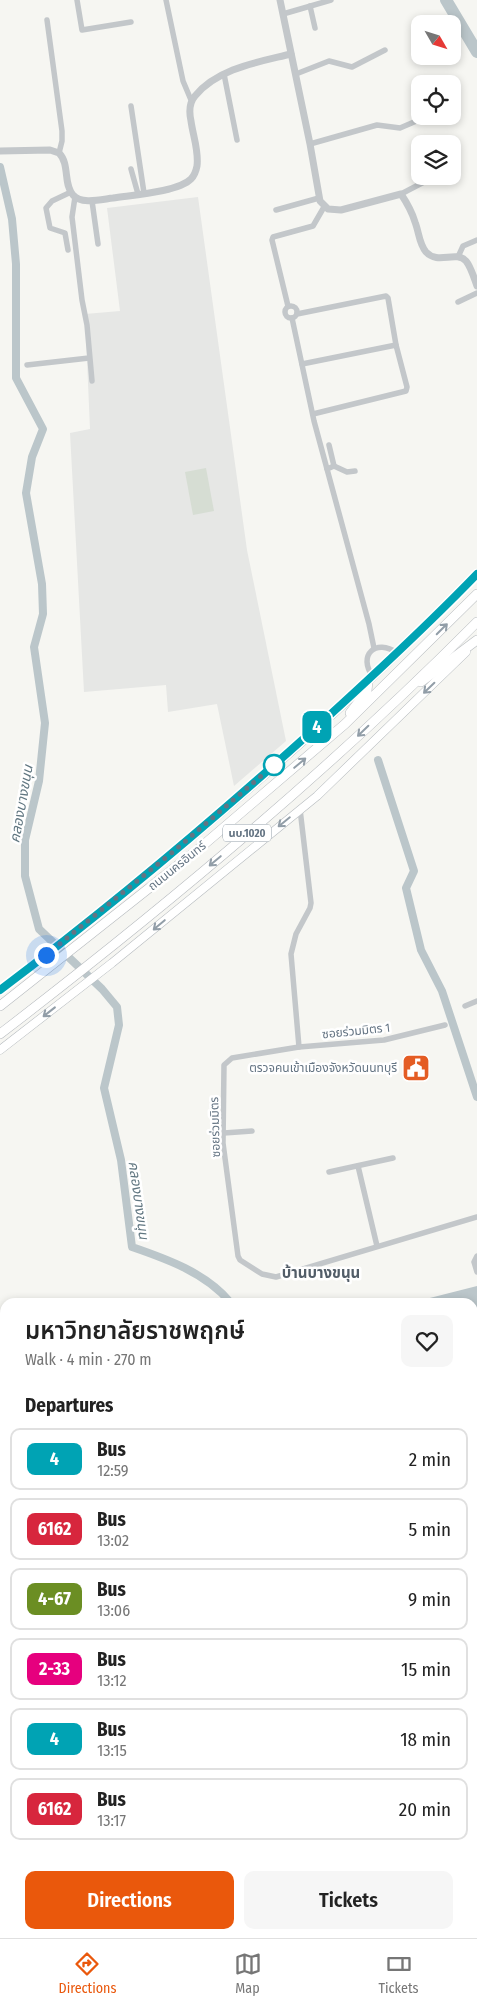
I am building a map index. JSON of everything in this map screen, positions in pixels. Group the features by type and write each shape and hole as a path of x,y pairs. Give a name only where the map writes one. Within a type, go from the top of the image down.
{"main road":[{"name":"ถนนนครอินทร์","path":"0,990 52,950 253,784 370,679 477,574"},
{"name":"ถนนนครอินทร์","path":"0,1006 201,847 345,724 477,594"},
{"name":"ถนนนครอินทร์","path":"0,1034 92,964 281,804 477,622"},
{"path":"398,697 477,641"},
{"name":"นบ.1020","path":"0,1050 100,973 317,796 477,641"},
{"path":"345,724 347,717 367,691 370,679"}],"street":[{"path":"77,0 82,30 131,22"},
{"path":"68,250 65,233 53,230 49,225 46,208 52,201 73,195 92,201 180,186 191,179 195,173 198,160 190,115 192,100 183,81 166,0"},
{"path":"280,0 310,144 319,198 324,207 341,210 401,194 418,185"},
{"path":"283,14 331,0"},
{"path":"310,6 315,28"},
{"path":"48,20 62,131 59,153"},
{"path":"296,74 329,61 352,67 385,50"},
{"path":"192,100 204,87 224,74 252,64 291,54"},
{"path":"224,74 237,140"},
{"path":"131,106 141,193"},
{"path":"310,144 377,125 400,128 411,123"},
{"path":"2,151 50,150 59,153 64,160 73,195 72,217 87,325 92,382"},
{"path":"131,169 141,193"},
{"path":"401,194 415,222 422,247 428,254 440,258 458,257 467,262 477,286"},
{"path":"276,210 319,198"},
{"path":"92,201 98,244"},
{"path":"313,414 406,391 408,387 396,345 388,298 386,296 288,318 285,313 288,306 272,240 273,237 313,226 324,207"},
{"path":"458,257 463,246 477,240"},
{"path":"458,302 477,293"},
{"path":"288,306 296,308 294,316 313,414 370,624 374,648 367,657 370,679"},
{"path":"302,364 396,345"},
{"path":"27,365 89,358"},
{"path":"330,445 334,466"},
{"path":"327,469 334,466 348,472 356,471"},
{"path":"374,648 386,647 397,653"},
{"path":"299,1047 291,954 296,934 311,903 300,809"},
{"path":"465,1006 477,1001"},
{"name":"ซอยร่วมมิตร 1","path":"299,1047 384,1040 445,1026"},
{"name":"ซอยร่วมมิตร","path":"299,1047 232,1058 226,1062 223,1068 224,1143 240,1260 262,1274 276,1277 477,1217"},
{"path":"224,1133 252,1131"},
{"path":"329,1172 393,1158"},
{"path":"358,1166 377,1246"},
{"path":"477,1256 474,1262 477,1272"}],"shaded area":[{"path":"198,197 247,550 286,741 234,786 217,704 168,712 166,685 84,692 70,433 90,429 85,314 120,311 107,208"},
{"path":"206,468 214,511 193,515 185,472"},
{"path":"477,1286 477,1298 430,1298"}],"waterway":[{"path":"446,0 477,52"},
{"name":"คลองบางขนุน","path":"0,167 12,219 16,264 16,378 43,429 32,457 26,493 42,584 43,614 34,647 45,723 39,781 25,840 25,876 39,929 102,989 117,1007 119,1025 104,1088 121,1160 132,1247 172,1262 198,1275 226,1298"},
{"path":"378,760 414,871 406,888 421,950 442,991 477,1097"}],"bus line":[{"name":"4","path":"0,990 136,882 253,784 368,681 477,574"}],"place":[{"name":"ตรวจคนเข้าเมืองจังหวัดนนทบุรี","path":"416,1068"}],"district":[{"name":"บ้านบางขนุน","path":"321,1273"}],"route":[{"path":"46,955 174,851 274,765"}]}
